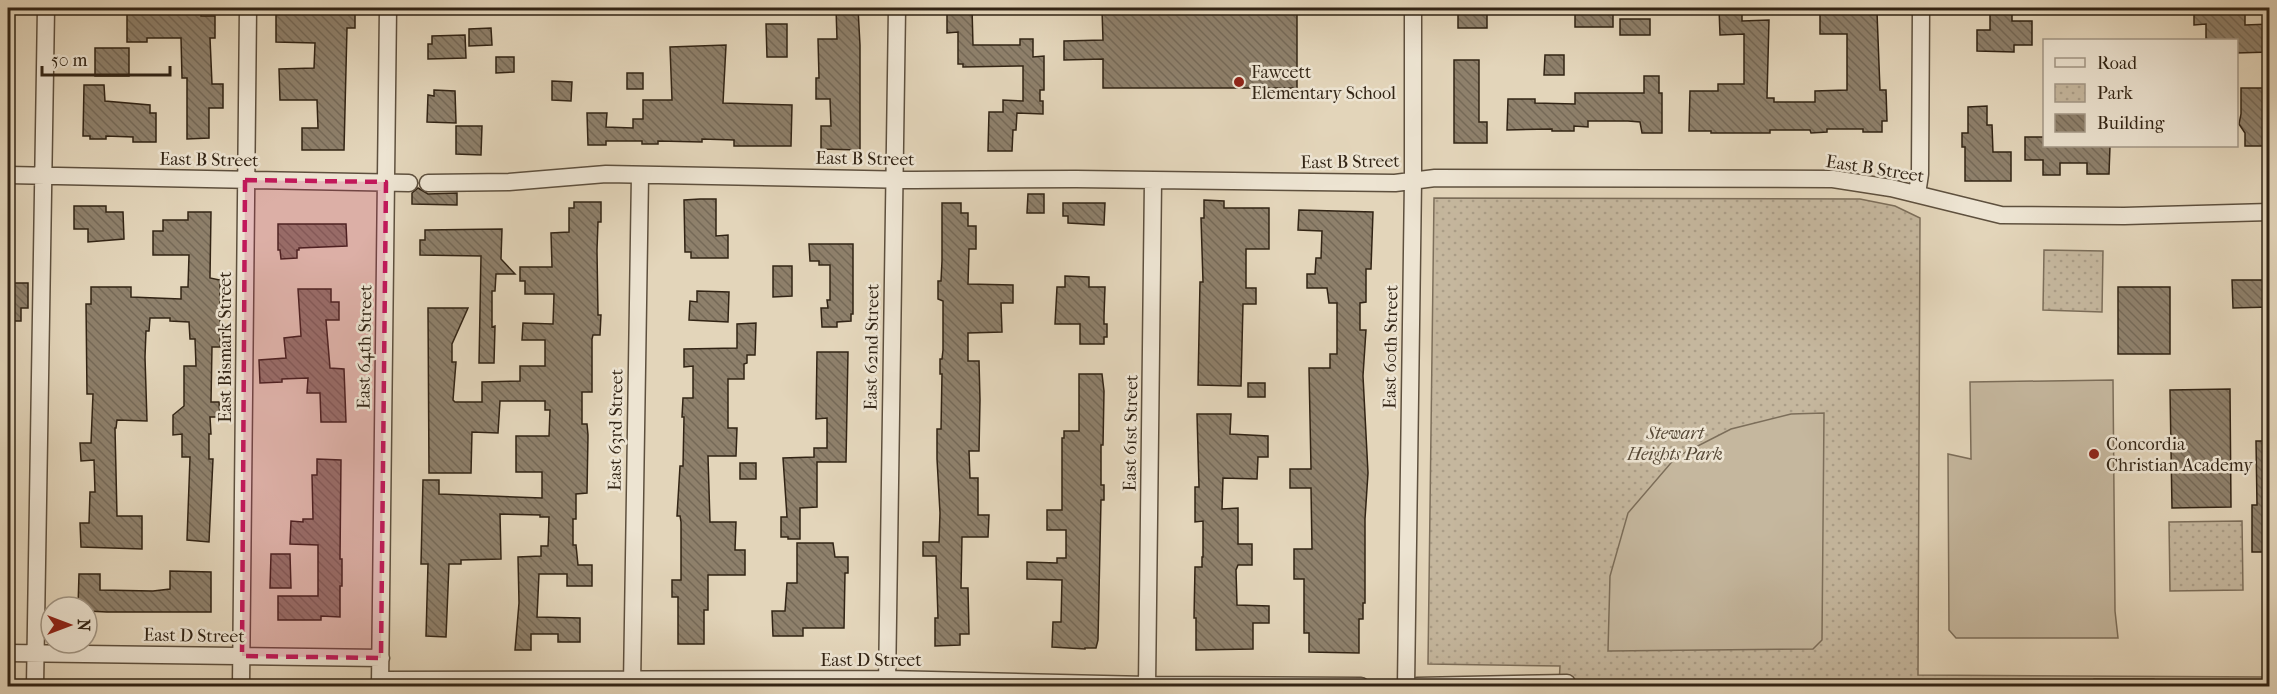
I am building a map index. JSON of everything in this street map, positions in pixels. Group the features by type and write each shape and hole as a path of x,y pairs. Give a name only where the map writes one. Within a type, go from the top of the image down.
{"street":[{"path":"36,687 46,8"},
{"name":"East Bismark Street","path":"241,687 248,8"},
{"name":"East 64th Street","path":"380,683 388,8"},
{"name":"East 62nd Street","path":"887,683 897,8"},
{"name":"East 60th Street","path":"1406,687 1413,8"},
{"path":"1917,194 1920,174 1921,8"},
{"name":"East B Street","path":"428,183 509,182 606,174 1395,183 1413,180 1651,177 1833,179 1891,188 2001,215 2124,216 2270,212"},
{"name":"East B Street","path":"8,175 409,183"},
{"name":"East 63rd Street","path":"632,683 640,175"},
{"name":"East 61st Street","path":"1147,686 1153,180"},
{"name":"East D Street","path":"8,653 381,658"},
{"name":"East D Street","path":"380,683 887,683 1361,687"},
{"path":"1417,687 1567,683"}],"highlighted area":[{"path":"245,180 386,182 381,658 242,656"}],"green space":[{"name":"Stewart Heights Park","path":"1434,198 1860,199 1895,206 1920,218 1918,675 2269,677 2270,686 1559,686 1560,666 1428,664"},
{"path":"2044,250 2103,251 2102,312 2043,310"},
{"path":"2113,380 2115,611 2118,638 1956,638 1949,630 1948,454 1971,459 1970,382"},
{"path":"1824,413 1822,640 1813,649 1608,651 1610,576 1628,513 1676,457 1731,429 1791,414"},
{"path":"2242,521 2243,590 2170,591 2169,522"},
{"path":"2094,679 2154,679 2154,686 2094,686"}],"building":[{"path":"127,8 201,8 201,16 215,16 215,38 210,38 212,84 223,84 223,108 209,108 209,138 187,139 187,78 182,78 181,38 147,38 147,42 127,42"},
{"path":"278,8 355,8 355,28 347,28 344,150 302,150 302,128 318,128 317,100 280,100 279,69 314,68 315,43 276,42 276,11"},
{"path":"836,8 858,8 860,150 821,149 821,126 831,126 830,99 816,99 816,78 819,78 818,39 837,39"},
{"path":"947,8 972,8 973,45 1020,45 1020,39 1033,39 1033,57 1044,56 1044,90 1040,90 1043,114 1017,113 1012,151 988,151 989,112 1003,112 1003,100 1023,101 1023,66 963,67 963,64 958,64 958,32 947,33"},
{"path":"1118,8 1234,10 1234,8 1297,8 1297,88 1103,88 1103,59 1064,60 1064,41 1103,40 1102,10 1118,10"},
{"path":"1458,8 1487,8 1487,28 1458,28"},
{"path":"1575,8 1613,8 1613,27 1575,27"},
{"path":"1719,8 1742,8 1742,21 1769,20 1767,98 1774,98 1774,102 1815,102 1815,91 1847,90 1847,34 1820,34 1820,8 1837,8 1837,12 1877,12 1880,90 1886,90 1887,121 1882,121 1882,132 1863,132 1863,129 1827,129 1827,132 1811,133 1810,130 1770,130 1770,133 1689,131 1690,91 1718,91 1718,84 1744,84 1744,34 1720,35"},
{"path":"1990,8 2012,8 2012,21 2032,21 2032,45 2014,45 2014,52 1977,51 1977,30 1990,30"},
{"path":"2194,8 2245,8 2245,25 2270,24 2270,52 2238,53 2238,39 2206,39 2206,24 2194,25"},
{"path":"1620,19 1650,19 1650,35 1620,35"},
{"path":"766,24 787,24 787,57 767,57"},
{"path":"491,28 492,45 469,46 469,29"},
{"path":"465,35 466,58 428,59 428,44 432,44 432,36"},
{"path":"726,45 723,103 792,105 791,146 734,146 734,140 702,139 702,142 658,141 658,144 642,144 642,141 606,141 606,145 588,145 587,113 607,113 606,127 633,128 633,119 643,119 643,100 672,100 670,47"},
{"path":"95,48 129,48 129,76 95,76"},
{"path":"1545,55 1564,55 1564,75 1544,75"},
{"path":"496,57 514,57 514,72 496,73"},
{"path":"1454,60 1479,60 1479,122 1487,122 1487,143 1454,143"},
{"path":"627,73 643,73 643,89 627,89"},
{"path":"1644,76 1659,76 1659,93 1662,93 1662,133 1642,133 1640,122 1628,121 1588,121 1588,127 1574,126 1574,131 1507,130 1508,99 1535,99 1535,103 1575,104 1575,93 1644,93"},
{"path":"552,81 572,82 571,101 552,100"},
{"path":"84,85 104,85 105,101 150,105 150,113 156,113 156,142 133,142 133,137 106,136 106,139 90,139 90,136 83,136"},
{"path":"2241,88 2270,88 2270,140 2266,140 2266,146 2245,146 2245,133 2239,124"},
{"path":"434,90 455,91 456,123 427,122 428,95 434,96"},
{"path":"1987,106 1987,125 1992,125 1993,152 2011,152 2011,181 1965,181 1965,147 1962,147 1962,133 1968,133 1968,107"},
{"path":"456,126 482,126 481,155 456,154"},
{"path":"2025,137 2043,137 2043,147 2110,147 2109,174 2087,174 2087,163 2060,163 2060,175 2043,175 2043,160 2025,160"},
{"path":"418,188 428,194 457,193 457,205 412,204 412,193"},
{"path":"1028,194 1044,194 1044,213 1027,213"},
{"path":"716,199 716,236 728,235 728,258 691,258 691,252 685,252 684,200"},
{"path":"1204,200 1224,201 1224,208 1269,208 1269,249 1246,249 1246,288 1256,288 1256,304 1243,304 1241,386 1198,385 1200,282 1203,282 1201,218 1204,218"},
{"path":"574,202 601,202 597,250 600,335 593,335 592,339 592,392 582,392 582,424 587,424 588,435 587,493 576,494 576,519 573,519 573,545 576,545 578,565 592,565 592,586 567,586 567,574 539,574 537,617 580,618 580,642 558,642 558,634 531,634 531,650 515,650 519,603 518,557 541,556 541,546 548,546 549,517 540,517 540,515 500,514 501,559 461,560 461,564 449,564 446,637 426,636 428,564 421,564 423,480 439,480 439,494 542,498 542,472 516,472 516,436 549,436 550,410 545,410 545,401 500,401 498,433 472,432 471,473 429,473 428,308 468,308 452,344 452,362 456,362 453,400 455,402 482,402 482,382 520,381 520,366 545,366 545,340 522,340 523,323 553,324 554,294 525,294 525,281 520,281 520,267 552,267 551,233 569,232 569,208 574,208"},
{"path":"942,203 961,203 961,213 968,213 968,226 976,226 976,249 969,249 968,284 1013,285 1013,303 1001,303 1002,332 968,333 968,361 979,361 980,400 979,451 969,451 970,478 978,478 978,515 989,515 988,537 962,537 961,588 968,588 969,634 960,634 960,645 935,646 935,618 938,618 936,556 923,556 923,542 939,542 937,429 941,429 940,359 942,359 943,350 943,301 938,299 938,281 941,281"},
{"path":"1063,203 1105,203 1104,225 1068,223 1068,216 1063,216"},
{"path":"74,206 106,206 106,212 123,212 124,239 88,242 88,229 74,229"},
{"path":"1299,210 1373,212 1371,269 1366,269 1366,302 1360,303 1360,330 1366,330 1363,376 1368,473 1365,519 1365,603 1363,603 1363,619 1359,619 1359,653 1309,652 1309,633 1304,633 1304,579 1294,579 1294,549 1312,549 1311,488 1290,488 1290,469 1311,469 1309,368 1330,368 1330,354 1337,354 1337,303 1329,303 1327,288 1307,288 1307,274 1315,274 1316,258 1321,258 1322,231 1298,230"},
{"path":"188,212 211,212 210,278 220,280 220,347 212,347 211,402 219,402 220,417 210,417 209,459 213,459 209,542 187,540 190,457 182,457 182,434 173,435 173,415 184,406 184,366 196,366 195,339 190,339 189,322 170,321 170,318 150,318 149,331 146,331 145,357 147,421 117,420 115,428 117,516 142,516 142,549 81,547 80,523 89,523 90,492 95,492 94,460 81,461 80,443 91,443 93,394 87,394 86,304 91,304 91,287 131,287 131,297 181,299 181,287 188,287 189,255 153,255 153,231 163,231 163,220 188,220"},
{"path":"278,224 346,224 347,246 299,248 297,258 281,259 280,250 278,250"},
{"path":"502,229 501,259 515,274 496,274 495,291 492,291 492,327 495,326 494,363 479,363 481,256 420,255 420,240 425,240 425,230"},
{"path":"809,244 853,244 853,314 851,314 851,321 837,322 837,327 822,327 821,308 828,308 827,300 830,300 830,265 819,265 819,261 810,261"},
{"path":"773,266 792,266 792,296 773,297"},
{"path":"1065,276 1089,277 1089,287 1105,287 1104,324 1107,324 1107,337 1104,337 1104,344 1080,344 1080,324 1055,324 1057,287 1065,287"},
{"path":"2232,280 2270,280 2270,307 2233,308"},
{"path":"8,283 28,283 28,308 21,308 21,321 8,321"},
{"path":"2118,287 2170,287 2170,354 2118,354"},
{"path":"298,289 331,289 331,302 339,302 339,320 326,320 330,368 344,369 346,422 321,422 320,393 307,393 308,378 260,383 259,360 286,358 284,338 301,336"},
{"path":"697,291 729,292 728,322 689,320 690,301 697,302"},
{"path":"756,323 755,355 747,355 747,363 744,364 744,379 728,379 728,428 737,428 736,456 708,456 710,522 736,522 735,550 745,550 745,575 708,575 708,610 704,610 704,644 678,644 678,597 672,597 672,580 681,580 681,522 680,516 677,516 680,466 683,466 683,398 693,398 693,366 684,367 684,349 737,348 737,324"},
{"path":"817,352 848,352 846,462 817,462 817,507 800,508 800,539 788,539 788,537 781,537 781,517 787,517 783,458 814,457 814,448 827,448 827,418 816,419"},
{"path":"1079,374 1102,374 1104,391 1101,485 1104,485 1104,500 1101,500 1098,640 1096,648 1085,649 1052,647 1053,622 1061,622 1062,580 1027,579 1027,562 1057,563 1057,558 1066,558 1066,530 1047,530 1047,510 1062,510 1062,438 1064,438 1064,431 1079,431"},
{"path":"1248,383 1265,383 1265,397 1248,397"},
{"path":"2230,389 2231,507 2172,508 2170,390"},
{"path":"1197,414 1231,414 1230,434 1268,436 1268,457 1258,457 1257,479 1223,478 1222,509 1238,508 1238,544 1252,544 1252,565 1238,565 1236,570 1237,605 1269,606 1269,623 1253,623 1253,649 1196,650 1195,567 1202,567 1203,557 1203,521 1195,522 1195,487 1199,487"},
{"path":"2256,441 2270,441 2270,552 2252,552 2252,505 2257,505"},
{"path":"317,459 341,460 342,586 340,586 340,617 321,616 321,620 278,620 278,596 318,596 318,545 290,544 291,521 303,522 303,519 313,519 312,475 317,475"},
{"path":"740,463 756,463 756,479 740,479"},
{"path":"797,543 833,543 835,557 848,557 848,573 845,573 844,628 803,628 803,636 773,636 772,611 785,611 787,583 797,583"},
{"path":"271,554 290,554 291,588 270,588"},
{"path":"170,571 211,572 211,612 99,612 99,595 78,595 79,574 100,574 100,590 170,589"}],"place":[{"name":"Fawcett Elementary School","path":"1239,82"},
{"name":"Concordia Christian Academy","path":"2094,454"}]}
